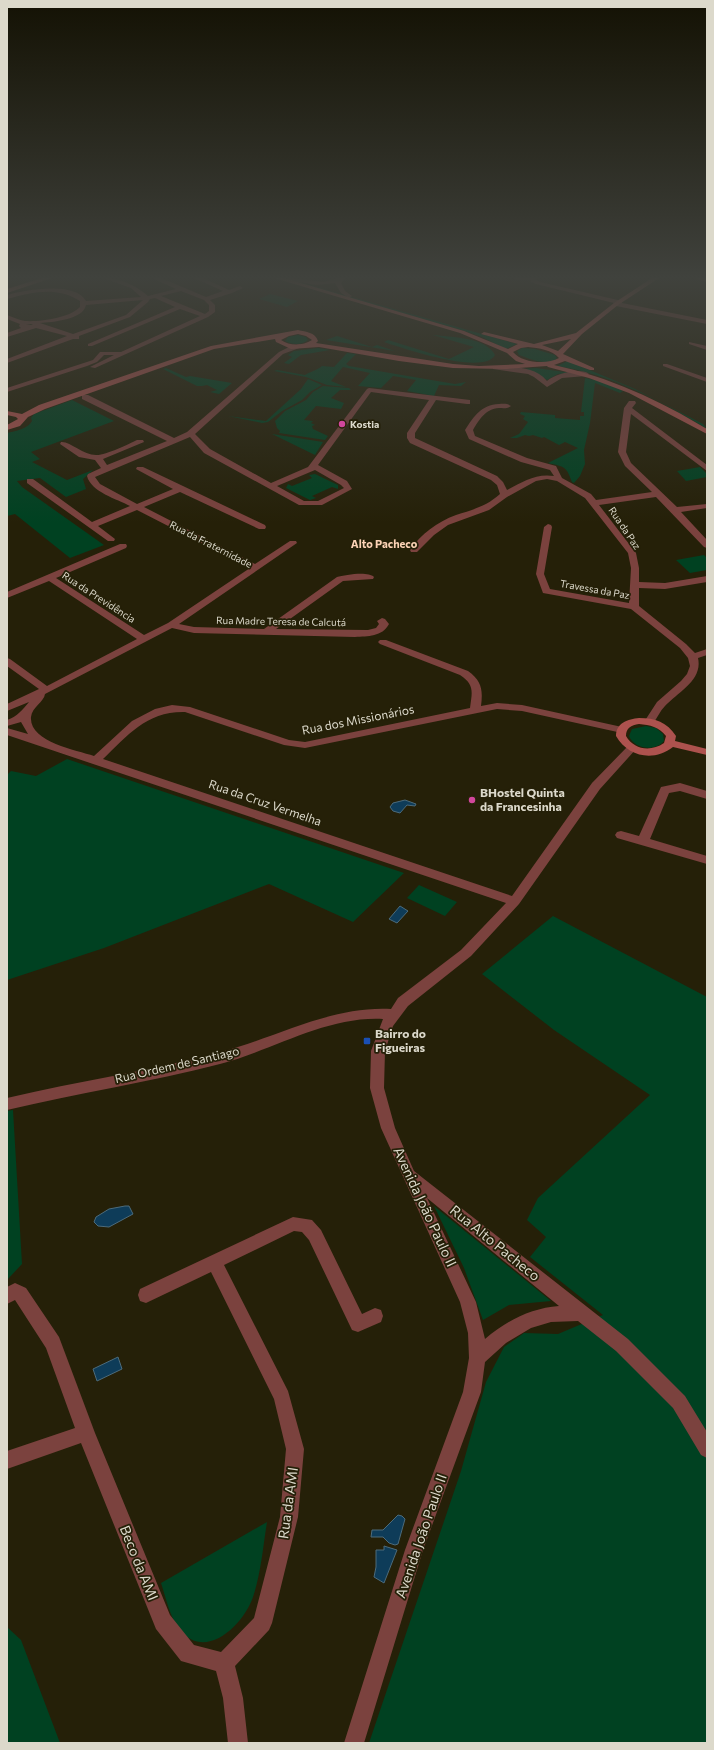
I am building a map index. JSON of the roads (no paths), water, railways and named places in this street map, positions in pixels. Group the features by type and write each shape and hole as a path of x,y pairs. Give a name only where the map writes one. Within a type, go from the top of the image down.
{"street":[{"path":"7,390 85,366 96,360"},
{"path":"93,368 111,360"},
{"path":"8,413 27,411 42,407 175,360"},
{"name":"Rua da Fraternidade","path":"46,690 171,625 256,568 137,507 94,483 91,476 190,434 274,360"},
{"path":"411,360 464,368 498,362 542,365 560,362 563,360"},
{"path":"435,360 481,365 498,362 501,360"},
{"path":"523,360 586,374 614,383 664,407 707,432"},
{"path":"572,360 657,397 707,424"},
{"path":"498,362 536,375 546,385 558,377 586,374"},
{"path":"665,365 707,380"},
{"path":"270,486 314,466 369,390 467,402"},
{"path":"85,397 174,441"},
{"path":"434,398 411,433 412,441 494,478 501,483 504,495"},
{"name":"Rua da Paz","path":"507,406 490,407 480,413 469,430 472,437 524,460 552,468 556,471 559,480 581,491 595,503 632,553 635,568 634,607"},
{"path":"707,468 630,406 622,452 628,464 675,510 707,545"},
{"path":"7,428 18,424 25,415 42,407"},
{"path":"8,413 18,415 22,418 21,420"},
{"path":"190,434 196,438 207,451 296,501 311,504 318,503 348,489 348,486 344,482 314,466"},
{"path":"64,444 82,455 98,458 140,442"},
{"path":"98,458 106,469"},
{"path":"140,469 262,528"},
{"path":"494,478 512,480 540,477 559,480"},
{"path":"414,550 424,537 435,528 450,520 486,508 504,495 540,477"},
{"path":"30,481 111,539"},
{"path":"92,525 180,489"},
{"path":"595,503 658,494"},
{"path":"675,510 707,506"},
{"name":"Travessa da Paz","path":"548,527 540,574 546,591 634,607"},
{"path":"256,568 293,544"},
{"name":"Rua da Previdência","path":"49,578 123,546"},
{"path":"267,631 340,580 348,577 370,578"},
{"path":"7,595 49,578"},
{"name":"Rua da Previdência","path":"49,578 143,639"},
{"path":"635,585 665,586 707,578"},
{"path":"634,607 683,646 693,657 695,666 692,674 661,704 649,722"},
{"name":"Rua Madre Teresa de Calcutá","path":"171,625 194,630 371,633 383,628 384,624 382,621"},
{"path":"383,642 471,677 475,680 477,687 475,710"},
{"path":"693,657 707,652"},
{"path":"7,660 46,690"},
{"path":"9,708 46,690"},
{"path":"40,741 29,731 25,723 31,704 46,690"},
{"name":"Rua dos Missionários","path":"96,760 136,722 155,712 177,707 288,743 305,745 497,706 522,708 622,730"},
{"path":"7,723 27,713"},
{"path":"639,721 649,722 659,725 667,730 671,736 670,743 662,750 653,752 642,751 632,748 622,740 622,730 630,723 639,721"},
{"name":"Rua da Cruz Vermelha","path":"7,730 514,901"},
{"path":"670,743 707,752"},
{"name":"Avenida João Paulo II","path":"354,1743 414,1550 462,1424 472,1392 477,1358 476,1333 468,1302 388,1128 377,1088 378,1051 387,1024 393,1014 409,996 466,953 514,901 596,786 632,748"},
{"path":"643,841 665,790 680,787 707,795"},
{"path":"621,835 707,860"},
{"name":"Rua Ordem de Santiago","path":"7,1104 46,1094 222,1057 318,1025 344,1018 378,1013 393,1014"},
{"name":"Rua Alto Pacheco","path":"408,1174 622,1345 679,1402 707,1449"},
{"path":"146,1294 293,1224 306,1225 315,1235 358,1324 375,1316"},
{"name":"Rua da AMI","path":"214,1262 282,1397 295,1450 289,1517 262,1623 224,1663"},
{"name":"Beco da AMI","path":"7,1296 15,1291 20,1294 53,1343 86,1433 163,1622 188,1654 224,1663"},
{"path":"477,1358 494,1341 519,1325 547,1315 581,1313"},
{"path":"7,1460 86,1433"},
{"path":"224,1663 233,1698 238,1743"}],"water":[{"path":"405,800 416,804 415,806 407,805 400,813 393,811 390,807 393,803"},
{"path":"400,906 408,911 397,923 389,919"},
{"path":"129,1206 133,1214 109,1227 98,1226 94,1222 96,1217 109,1209"},
{"path":"118,1357 122,1369 97,1381 93,1369"},
{"path":"398,1515 405,1519 398,1544 395,1545 389,1543 383,1537 371,1537 372,1530 383,1530"},
{"path":"384,1546 397,1550 384,1583 374,1577 376,1567 376,1550 384,1550"}],"place":[{"name":"Kostia","path":"342,424"},
{"name":"BHostel Quinta da Francesinha","path":"472,800"},
{"name":"Bairro do Figueiras","path":"367,1041"}],"district":[{"name":"Alto Pacheco","path":"384,544"}]}
